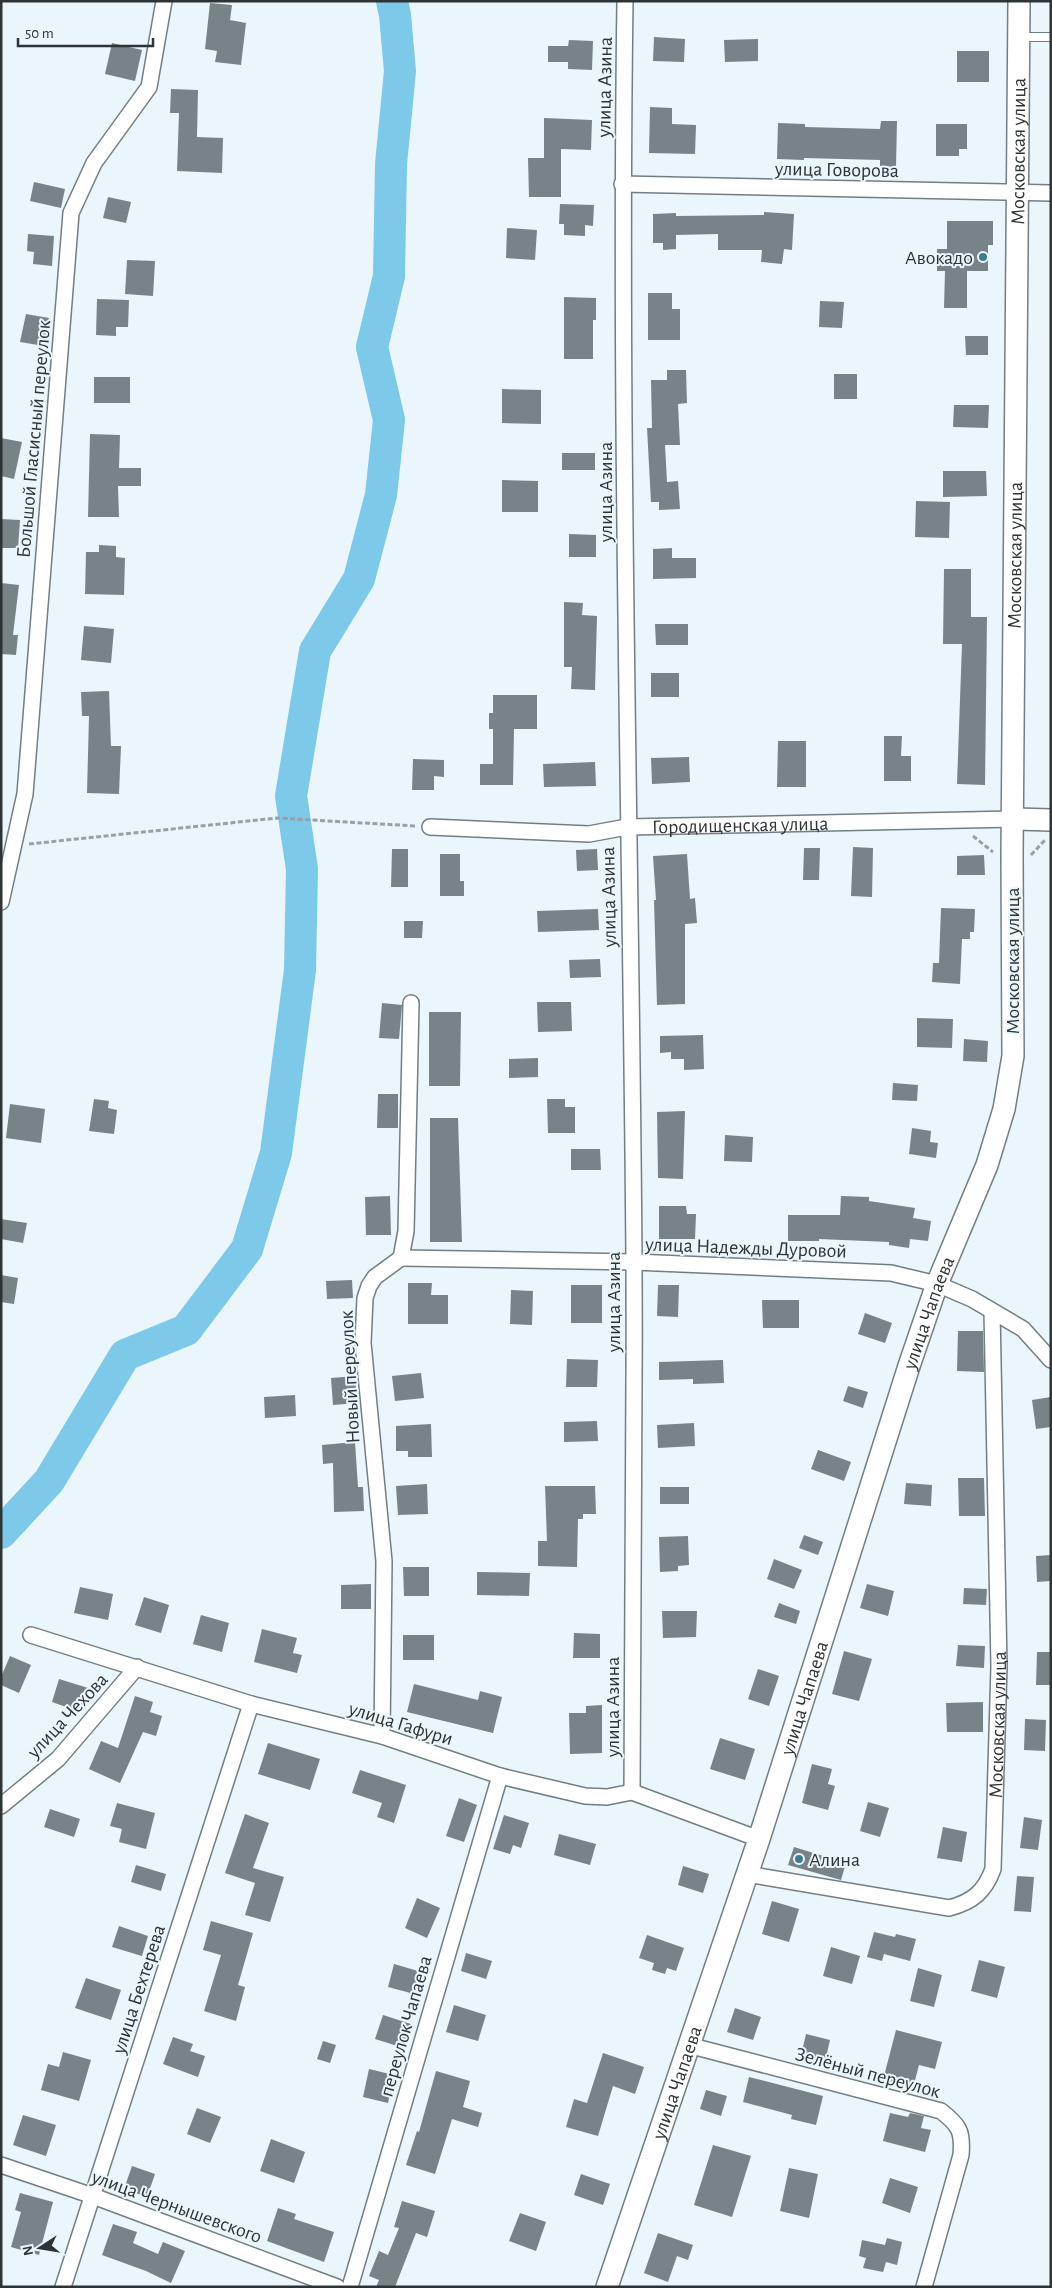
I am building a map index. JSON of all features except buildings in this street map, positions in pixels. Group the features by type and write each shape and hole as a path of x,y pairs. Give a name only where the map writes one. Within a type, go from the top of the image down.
{"street":[{"name":"Большой Гласисный переулок","path":"1,902 7,845 25,794 71,213 94,163 149,87 164,1"},
{"name":"улица Азина","path":"625,1 622,184 627,827 634,1262 632,1792"},
{"name":"Московская улица","path":"1004,1109 1013,1056 1019,1"},
{"name":"улица Говорова","path":"622,184 1051,193"},
{"name":"Городищенская улица","path":"430,827 589,834 627,827 1013,819 1051,820"},
{"path":"401,1258 406,1231 411,1003"},
{"name":"улица Чапаева","path":"606,2287 759,1839 909,1366 937,1284 987,1165 1004,1109"},
{"name":"улица Надежды Дуровой","path":"401,1258 634,1262 892,1273 937,1284 972,1299 1023,1330 1051,1360"},
{"name":"Новый переулок","path":"382,1736 384,1562 363,1343 365,1298 369,1286 375,1277 401,1258"},
{"name":"Московская улица","path":"747,1874 949,1908 973,1899 989,1881 993,1868 999,1666 992,1311"},
{"name":"улица Гафури","path":"30,1635 138,1667 251,1704 382,1736 500,1776 585,1796 607,1797 632,1792"},
{"name":"улица Чехова","path":"1,1806 58,1759 138,1667"},
{"name":"улица Бехтерева","path":"64,2287 251,1704"},
{"name":"переулок Чапаева","path":"350,2287 500,1776"},
{"path":"632,1792 759,1839"},
{"name":"Зелёный переулок","path":"688,2045 941,2112 954,2121 962,2140 961,2155 924,2287"},
{"name":"улица Чернышевского","path":"1,2165 93,2196 308,2282 337,2287"}],"lane":[{"path":"1018,37 1051,37"}],"path":[{"path":"7,845 277,818 430,827"},
{"path":"972,820 973,838 998,856"}],"waterway":[{"path":"1,1533 49,1481 125,1355 186,1330 247,1249 276,1153 300,970 302,869 291,796 315,651 359,579 381,495 389,420 372,347 389,276 391,164 400,71 392,1"}],"place":[{"name":"Авокадо","path":"983,257"},
{"name":"Алина","path":"799,1859"}]}
